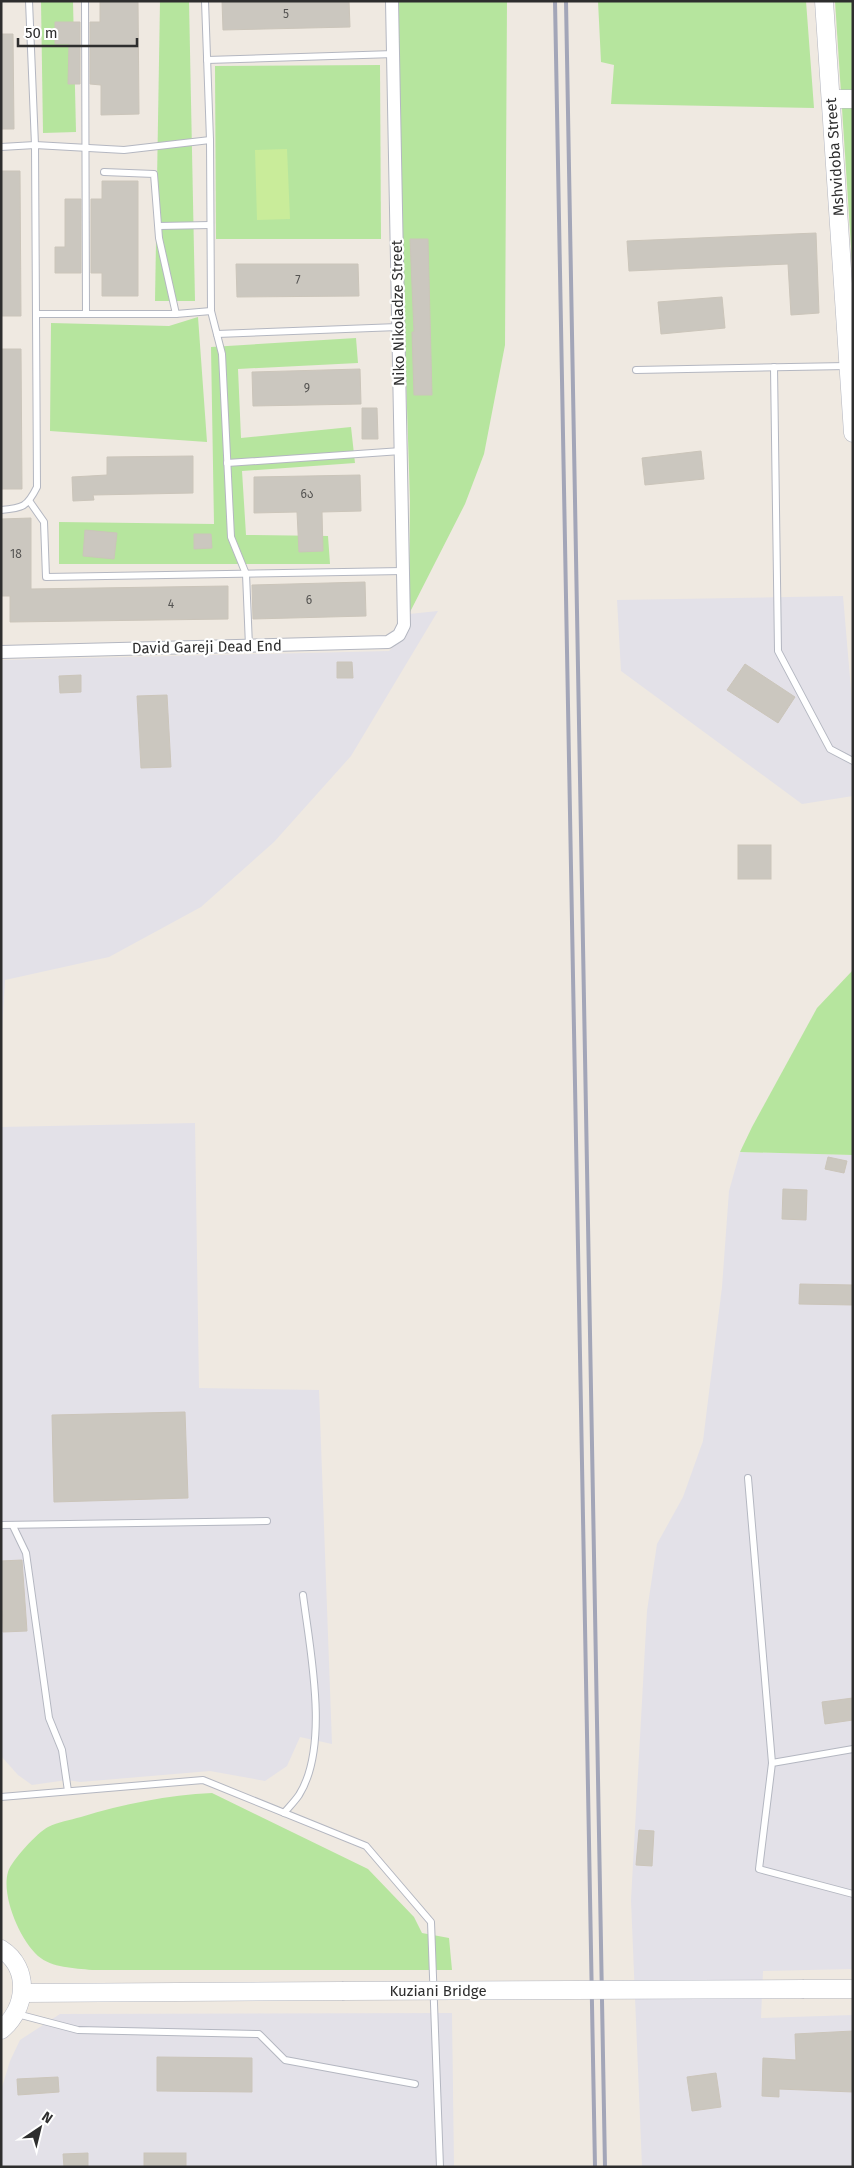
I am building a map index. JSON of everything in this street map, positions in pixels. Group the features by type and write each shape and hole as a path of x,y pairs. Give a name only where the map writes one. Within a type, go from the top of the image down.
{"main road":[{"name":"Mshvidoba Street","path":"824,1 853,433"},
{"path":"831,99 853,99"},
{"path":"1,1949 15,1963 21,1976 23,1992 16,2014 1,2030"},
{"name":"Kuziani Bridge","path":"23,1992 853,1989"}],"street":[{"name":"Niko Nikoladze Street","path":"392,1 404,625"},
{"name":"David Gareji Dead End","path":"1,652 388,642 398,635 404,625"}],"lane":[{"path":"1,510 18,509 30,502 37,487 35,145 29,1"},
{"path":"85,1 86,314"},
{"path":"205,1 210,140 211,312 222,354 230,538 246,574 249,646"},
{"path":"207,60 394,54"},
{"path":"1,147 35,145 124,150 210,140"},
{"path":"104,172 154,174 158,226 176,314"},
{"path":"158,226 210,225"},
{"path":"36,314 176,314 211,312"},
{"path":"217,334 398,327"},
{"path":"636,370 848,366"},
{"path":"774,367 778,651 830,749 853,761"},
{"path":"227,463 401,451"},
{"path":"30,502 44,522 46,577 403,571"},
{"path":"748,1478 772,1763 760,1868 853,1894"},
{"path":"1,1525 267,1521"},
{"path":"13,1526 26,1553 49,1718 62,1750 68,1791"},
{"path":"284,1813 299,1794 309,1770 315,1731 317,1699 304,1595"},
{"path":"772,1763 853,1749"},
{"path":"1,1797 203,1780 366,1846 432,1922 440,2167"},
{"path":"16,2014 78,2030 259,2034 285,2060 416,2084"}],"shaded area":[{"path":"843,596 853,713 853,796 802,804 621,671 617,600"},
{"path":"438,611 351,756 274,842 201,907 109,957 5,980 1,1048 1,660 389,651 408,632 409,614"},
{"path":"195,1123 199,1388 319,1390 332,1744 300,1737 287,1766 265,1781 210,1771 80,1782 67,1780 32,1785 18,1775 1,1756 1,1127"},
{"path":"740,1152 853,1155 853,1969 763,1971 761,2018 853,2015 853,2167 642,2167 631,1900 647,1611 657,1544 683,1497 703,1441 722,1287 729,1191"},
{"path":"452,2013 454,2167 2,2167 2,2087 10,2061 20,2040 60,2014"}],"green space":[{"path":"41,1 73,1 76,132 43,133"},
{"path":"160,1 189,1 195,301 155,301"},
{"path":"394,1 507,1 505,345 484,454 465,504 409,614 410,501"},
{"path":"598,1 806,1 814,108 611,104 614,65 601,62"},
{"path":"835,1 853,1 853,277"},
{"path":"380,65 381,239 216,239 215,66"},
{"path":"287,149 290,219 257,220 255,150"},
{"path":"198,317 207,442 50,431 51,323 169,326"},
{"path":"356,338 358,363 238,369 241,438 351,427 355,463 242,471 246,535 328,536 330,564 59,564 59,522 214,524 211,347"},
{"path":"853,970 853,1155 740,1152 817,1008"},
{"path":"212,1793 368,1869 414,1917 422,1933 449,1938 452,1970 92,1970 64,1967 50,1963 31,1949 14,1917 7,1893 7,1882 10,1867 25,1847 38,1835 48,1827 56,1824 113,1808 162,1798"}],"building":[{"path":"100,1 138,1 139,114 101,115 101,85 90,84 90,22 100,22"},
{"path":"222,1 349,1 350,27 223,30"},
{"path":"55,22 80,22 80,84 68,84 69,44 55,44"},
{"path":"1,34 13,34 14,129 1,129"},
{"path":"1,171 20,171 21,316 1,316"},
{"path":"102,181 138,181 138,296 102,296 102,273 91,273 91,199 102,199"},
{"path":"65,199 81,199 81,273 55,273 55,247 65,247"},
{"path":"816,233 819,313 791,315 788,264 629,271 627,241"},
{"path":"410,239 428,239 432,395 414,395 412,332 414,332"},
{"path":"236,264 358,264 359,296 237,297"},
{"path":"722,297 725,328 661,334 658,302"},
{"path":"1,349 21,349 22,489 1,489"},
{"path":"360,369 361,404 253,406 252,372"},
{"path":"362,408 377,408 378,439 362,439"},
{"path":"701,451 704,479 645,485 642,458"},
{"path":"193,456 193,493 93,495 94,500 73,501 72,477 107,475 107,457"},
{"path":"360,475 361,511 322,512 323,551 299,552 297,512 254,513 254,477"},
{"path":"31,518 31,589 228,586 228,619 10,622 10,596 1,596 1,519"},
{"path":"85,530 117,533 114,559 83,556"},
{"path":"194,534 211,534 212,548 194,549"},
{"path":"365,582 366,616 253,619 252,585"},
{"path":"337,662 352,662 353,678 337,678"},
{"path":"745,664 795,697 778,723 727,690"},
{"path":"81,675 81,692 60,693 59,676"},
{"path":"167,695 171,767 141,768 137,696"},
{"path":"738,845 771,845 771,879 738,879"},
{"path":"828,1157 847,1161 844,1173 825,1169"},
{"path":"783,1189 807,1190 806,1220 782,1219"},
{"path":"800,1284 853,1285 853,1305 799,1304"},
{"path":"185,1412 188,1498 54,1502 52,1415"},
{"path":"22,1560 27,1631 3,1632 1,1561"},
{"path":"853,1698 853,1720 825,1724 822,1702"},
{"path":"639,1830 654,1831 652,1866 636,1865"},
{"path":"853,2031 853,2092 779,2089 779,2097 762,2096 763,2058 796,2060 795,2034"},
{"path":"157,2057 252,2058 252,2092 157,2091"},
{"path":"716,2073 721,2107 692,2111 687,2077"},
{"path":"58,2077 59,2092 18,2095 17,2079"},
{"path":"88,2153 88,2167 64,2167 63,2154"},
{"path":"144,2153 186,2153 186,2167 144,2167"}],"railway":[{"path":"555,1 595,2167"},
{"path":"566,1 605,2167"}]}
